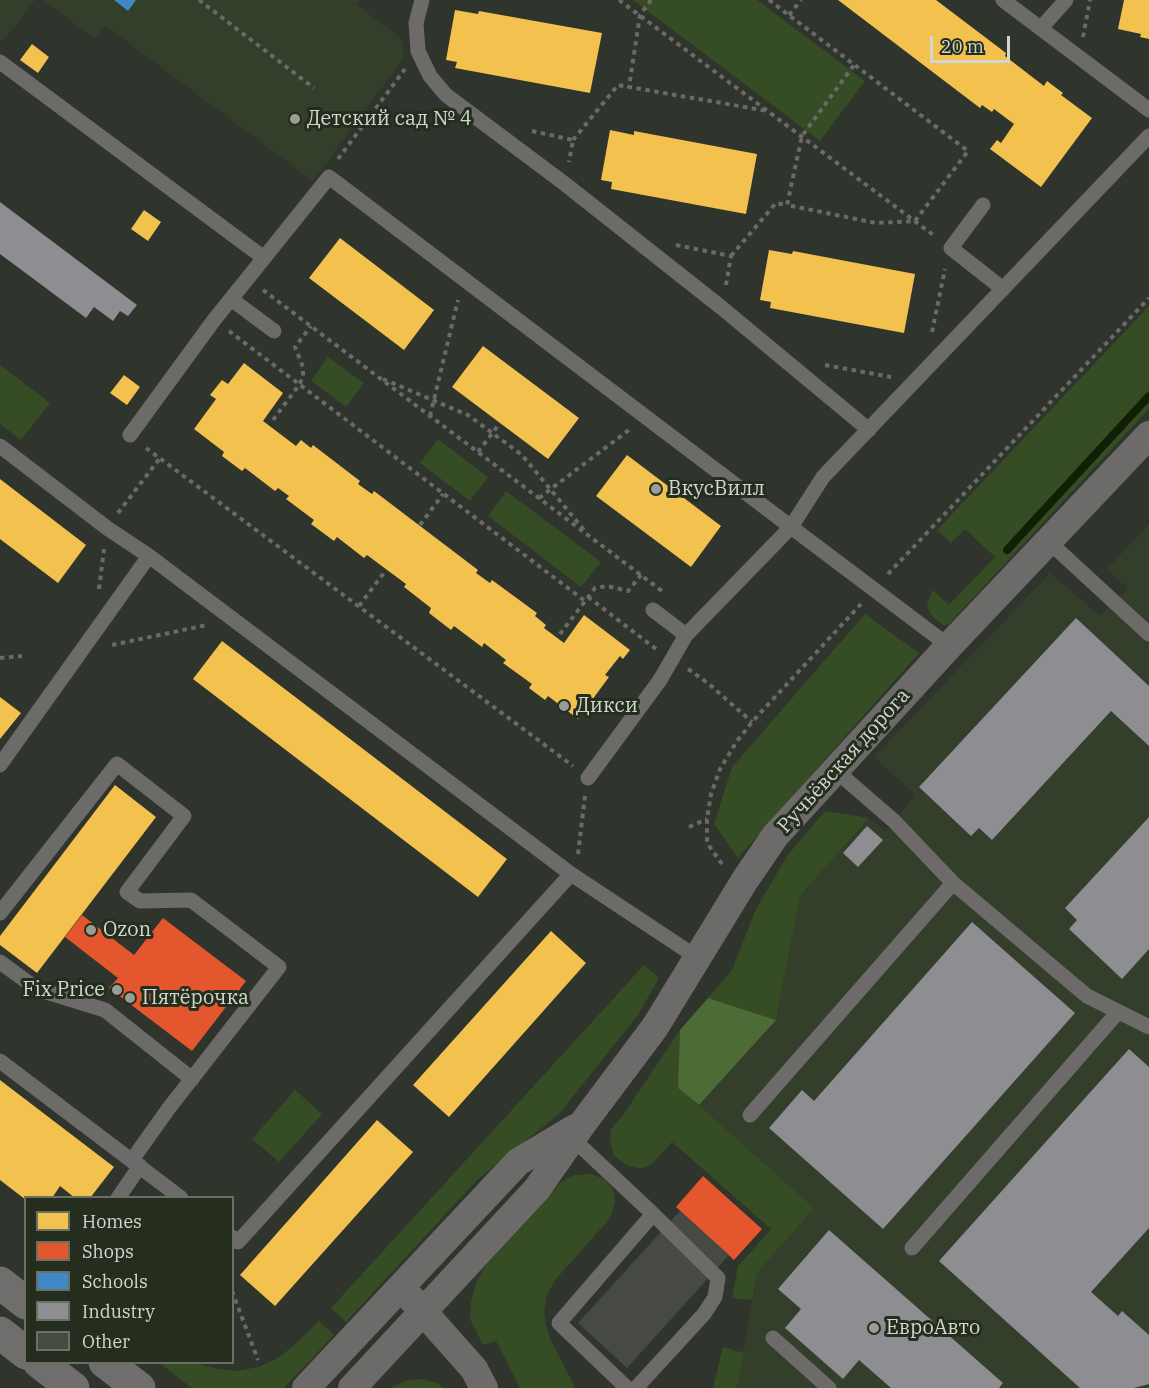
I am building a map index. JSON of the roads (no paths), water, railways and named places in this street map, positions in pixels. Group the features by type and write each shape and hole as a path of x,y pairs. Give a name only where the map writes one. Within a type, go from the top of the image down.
{"main road":[{"path":"0,1283 24,1301"},
{"path":"0,1333 24,1351"},
{"path":"42,1364 73,1388"},
{"path":"108,1364 139,1388"}],"street":[{"name":"Ручьёвская дорога","path":"352,1388 537,1189 578,1130 656,1027 745,880 775,836 949,646 1149,435"},
{"name":"Ручьёвская дорога","path":"306,1388 518,1162 578,1130"},
{"path":"400,1287 474,1369 484,1388"}],"lane":[{"path":"422,0 416,23 418,51 430,76 446,95 722,308 869,430"},
{"path":"1003,0 1147,106"},
{"path":"1041,28 1066,0"},
{"path":"0,62 264,258"},
{"path":"588,778 660,680 686,635 792,527 824,477 1149,136"},
{"path":"130,435 214,320 329,177 949,646"},
{"path":"983,205 951,249 1003,289"},
{"path":"231,299 274,331"},
{"path":"0,446 106,528 149,556 571,874 698,958"},
{"path":"1048,541 1149,634"},
{"path":"0,765 149,556"},
{"path":"653,610 686,635"},
{"path":"0,913 117,764 184,816 127,892 140,902 191,900 279,967 192,1078 136,1163 119,1196"},
{"path":"835,770 894,821 953,882 1087,996 1149,1028"},
{"path":"234,1239 238,1242 571,874"},
{"path":"750,1115 953,882"},
{"path":"0,962 37,989 105,1010 192,1078"},
{"path":"912,1248 1118,1012"},
{"path":"0,1061 180,1196"},
{"path":"578,1130 653,1214 718,1278 715,1297 704,1314 636,1388"},
{"path":"627,1388 559,1323 653,1214"},
{"path":"773,1338 829,1388"}],"waterway":[{"path":"1007,550 1149,396"}],"place":[{"name":"Детский сад № 4","path":"295,119"},
{"name":"ВкусВилл","path":"656,489"},
{"name":"Дикси","path":"564,706"},
{"name":"Ozon","path":"91,930"},
{"name":"Fix Price","path":"117,990"},
{"name":"Пятёрочка","path":"130,998"},
{"name":"ЕвроАвто","path":"874,1328"}]}
